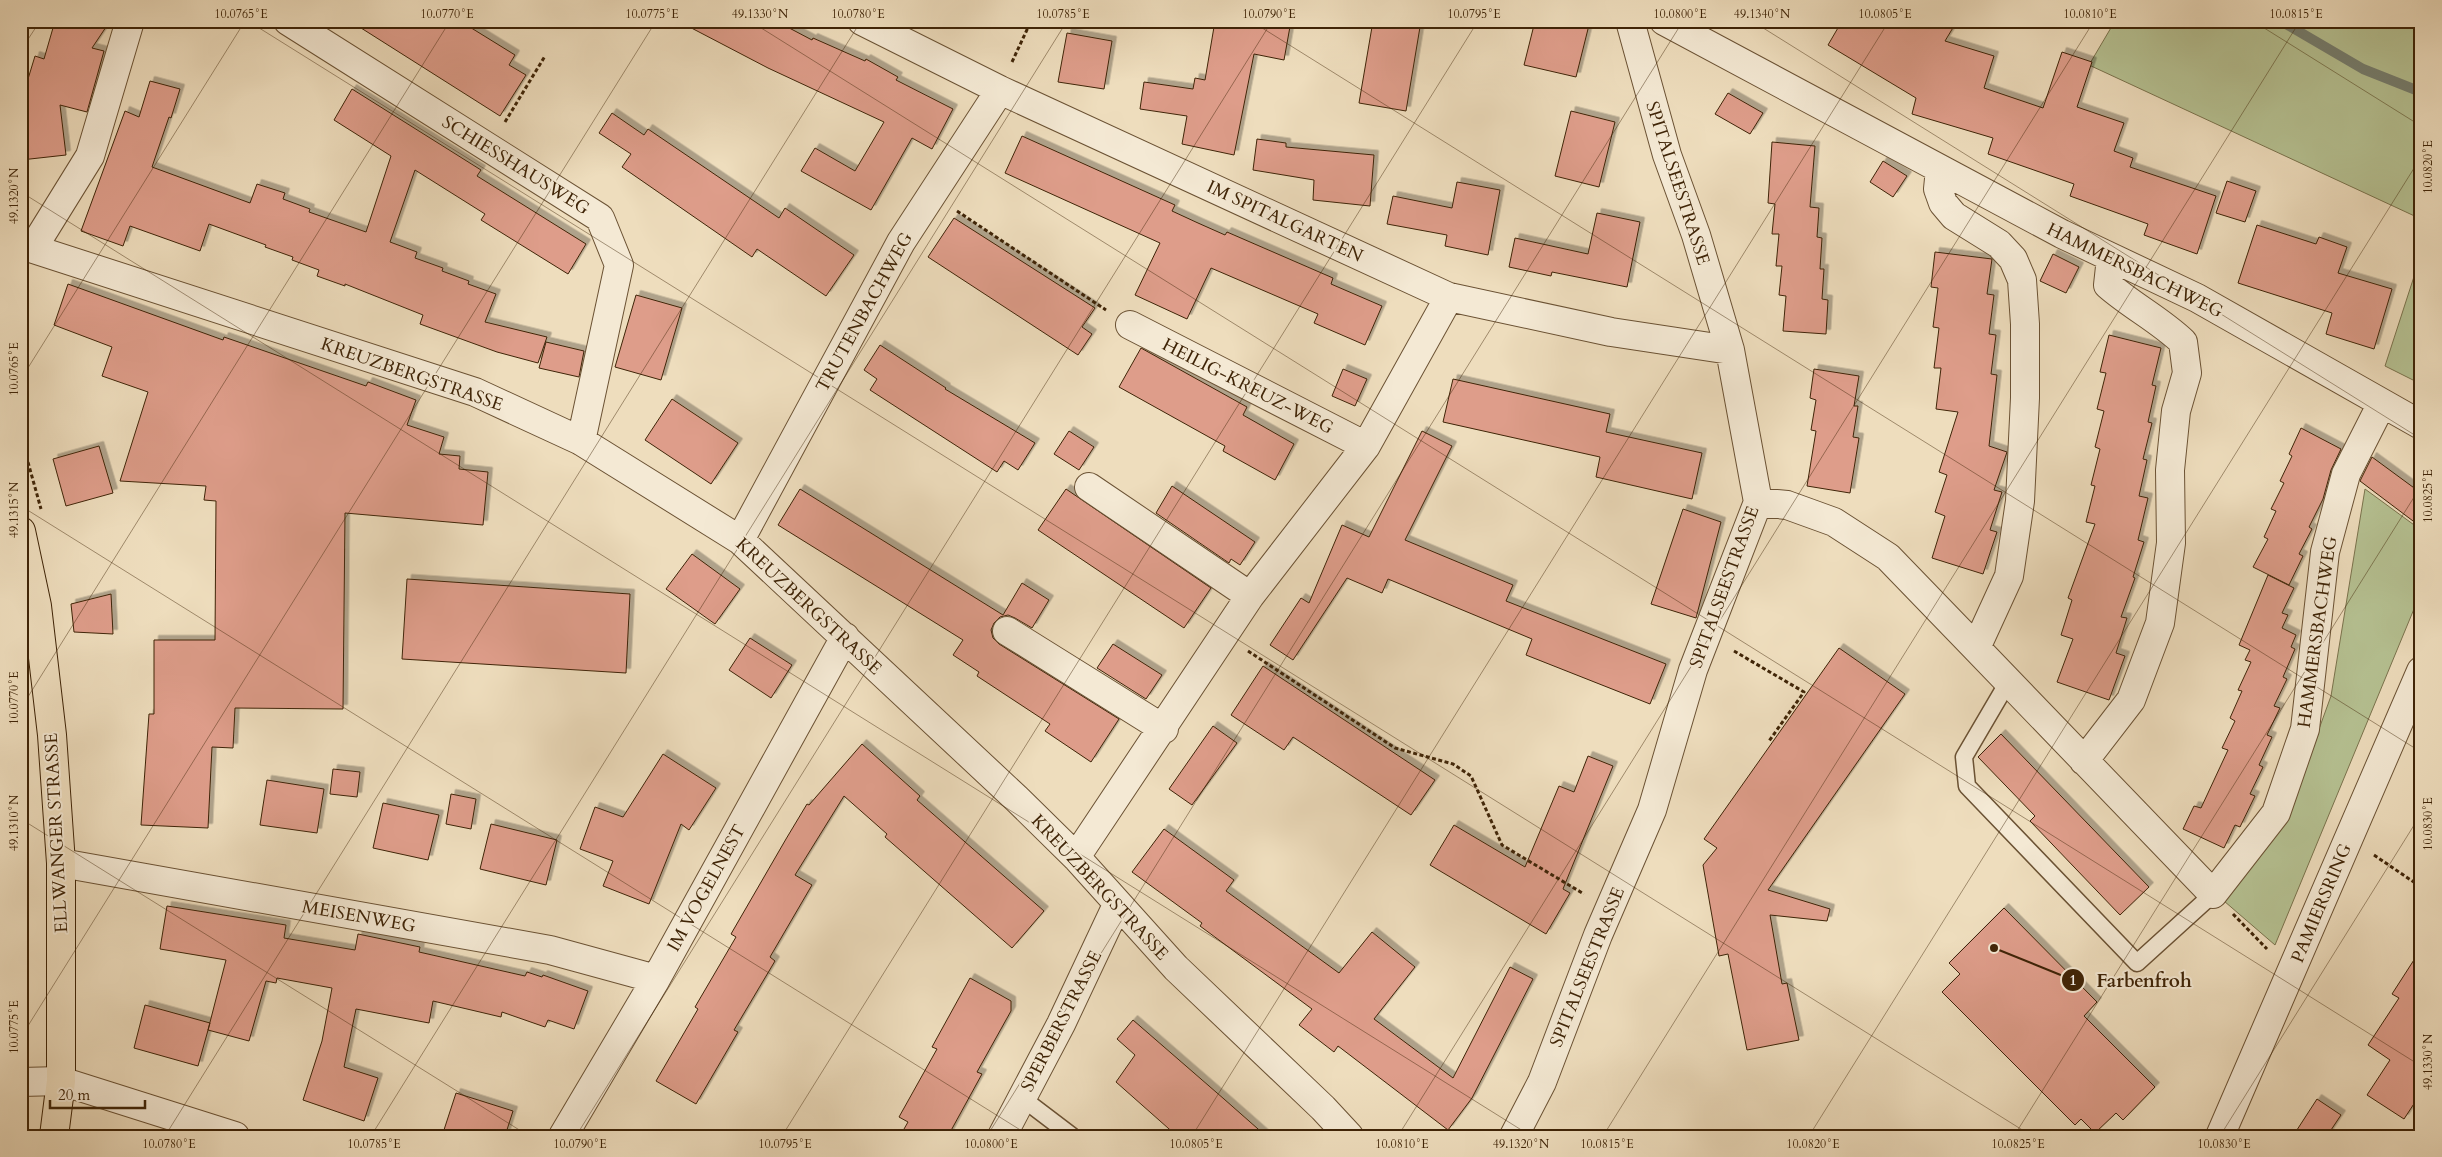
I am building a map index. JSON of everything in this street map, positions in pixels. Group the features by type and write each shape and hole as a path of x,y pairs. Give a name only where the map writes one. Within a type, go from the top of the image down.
{"main road":[{"name":"ELLWANGER STRASSE","path":"21,531 37,606 52,735 61,862 61,1081 54,1136"}],"street":[{"path":"27,246 90,156 130,21"},
{"name":"SCHIESSHAUSWEG","path":"288,21 600,218 619,265 581,440"},
{"name":"IM SPITALGARTEN","path":"862,21 1000,90 1449,297 1611,332 1730,350"},
{"name":"SPITALSEESTRASSE","path":"1514,1136 1542,1082 1609,909 1652,810 1693,670 1758,502 1730,350 1696,235 1667,155 1630,21"},
{"name":"HAMMERSBACHWEG","path":"1664,21 2062,234 2197,298 2421,425"},
{"name":"TRUTENBACHWEG","path":"740,540 901,242 1000,90"},
{"path":"1940,169 1938,189 1943,203 1954,216 1998,244 2014,259 2022,280 2025,324 2025,389 2020,500 2010,576 1976,648"},
{"name":"KREUZBERGSTRASSE","path":"27,246 475,392 581,440 740,540 1076,857 1117,905 1176,968 1324,1108 1349,1136"},
{"path":"2084,761 2131,700 2160,624 2171,543 2170,470 2176,411 2186,373 2183,342 2165,325 2134,307 2108,285 2111,258"},
{"path":"1076,857 1164,728 1250,596 1366,446 1449,297"},
{"name":"HEILIG-KREUZ-WEG","path":"1130,325 1366,446"},
{"name":"HAMMERSBACHWEG","path":"2213,894 2276,813 2305,729 2325,552 2346,474 2382,404"},
{"path":"1089,487 1250,596"},
{"path":"1758,502 1787,505 1834,522 1888,557 2213,894"},
{"path":"1007,631 1164,728"},
{"name":"IM VOGELNEST","path":"563,1136 656,979 845,638"},
{"name":"PAMIERSRING","path":"2220,1136 2421,671"},
{"name":"MEISENWEG","path":"61,862 550,950 656,979"},
{"name":"SPERBERSTRASSE","path":"1002,1136 1061,1024 1117,905"},
{"path":"21,1082 61,1081 235,1136"}],"lane":[{"path":"2008,682 1964,757 1968,786 2137,963 2213,894"},
{"path":"1022,1098 1072,1136"}],"path":[{"path":"1000,90 1031,21"},
{"path":"2409,21 2421,28"},
{"path":"490,149 545,56"},
{"path":"932,194 1130,325"},
{"path":"1707,635 1804,692 1769,741"},
{"path":"1225,636 1395,748 1452,764 1471,776 1502,845 1609,909"},
{"path":"2367,850 2421,887"},
{"path":"2213,894 2290,973"}],"green space":[{"path":"2115,21 2404,21 2421,32 2421,219 2089,65"},
{"path":"2421,255 2421,384 2385,366"},
{"path":"2365,489 2421,530 2421,592 2275,945 2224,901 2311,751 2331,696"}],"building":[{"path":"55,21 110,21 92,48 104,51 87,112 60,105 66,155 21,160 21,102 35,56 44,59"},
{"path":"350,21 460,21 515,55 509,65 526,75 500,116"},
{"path":"678,21 776,21 812,40 813,38 865,61 866,59 898,77 896,80 953,109 932,149 912,138 871,210 801,171 815,148 855,171 884,122 768,68"},
{"path":"1215,21 1291,21 1284,60 1254,54 1234,155 1182,144 1187,116 1140,109 1144,82 1193,89 1195,78 1205,80"},
{"path":"1373,21 1421,21 1406,111 1359,103"},
{"path":"1535,21 1590,21 1576,77 1524,65"},
{"path":"1842,21 1957,21 1945,41 1994,56 1984,88 2043,108 2062,52 2092,62 2077,107 2124,123 2114,151 2133,158 2130,167 2216,196 2197,254 2144,235 2148,224 2070,196 2074,184 1988,154 1993,138 1912,114 1916,98 1828,45"},
{"path":"1067,33 1112,41 1104,89 1058,82"},
{"path":"150,81 180,89 152,167 250,203 257,184 285,193 283,199 310,209 309,212 366,232 391,156 334,120 352,89 481,170 477,176 586,244 568,274 481,220 485,214 415,170 390,242 417,252 415,258 443,268 442,271 469,281 468,284 496,294 485,322 547,337 538,363 497,352 420,324 423,315 345,284 345,286 317,276 319,270 292,260 293,257 209,224 200,251 130,226 123,246 81,231 125,111 139,117"},
{"path":"1728,93 1763,113 1750,134 1715,114"},
{"path":"1571,111 1615,122 1599,187 1555,176"},
{"path":"612,113 644,135 648,129 779,218 785,208 854,255 826,296 757,249 752,257 622,167 631,154 599,133"},
{"path":"1022,136 1175,205 1172,211 1198,223 1225,235 1227,232 1333,278 1331,284 1382,306 1365,345 1314,323 1318,314 1211,268 1187,319 1135,295 1160,243 1005,173"},
{"path":"1257,139 1286,143 1286,147 1374,155 1370,206 1313,200 1314,180 1253,170"},
{"path":"1772,142 1815,146 1810,207 1819,208 1817,237 1822,238 1820,269 1824,269 1822,299 1828,300 1826,334 1783,331 1786,296 1779,295 1782,266 1776,266 1779,234 1772,234 1775,204 1768,203"},
{"path":"1883,161 1907,176 1893,197 1870,182"},
{"path":"2227,181 2256,191 2245,222 2216,213"},
{"path":"1457,182 1500,190 1488,255 1445,246 1447,235 1387,224 1393,196 1452,208"},
{"path":"1597,213 1640,222 1627,287 1552,272 1551,276 1509,267 1515,238 1588,254"},
{"path":"954,218 1095,308 1082,327 1092,334 1078,355 928,257"},
{"path":"2257,225 2316,244 2319,237 2347,247 2338,273 2392,289 2374,349 2326,334 2332,313 2238,283"},
{"path":"1935,252 1992,259 1987,294 1994,295 1989,334 1996,335 1991,374 1997,375 1989,446 2007,452 1994,490 2002,492 1990,530 1997,532 1983,574 1932,558 1945,516 1935,512 1947,475 1939,472 1958,412 1936,409 1941,368 1934,368 1939,328 1933,327 1938,288 1931,287"},
{"path":"2053,254 2079,267 2066,293 2040,281"},
{"path":"68,284 223,340 224,337 366,386 368,382 416,400 407,425 444,437 439,454 460,456 459,469 488,472 483,525 345,513 343,709 235,708 233,748 212,747 208,828 141,825 149,714 154,714 154,640 215,640 216,501 204,500 206,486 120,481 148,392 102,376 112,347 54,325"},
{"path":"636,295 682,308 661,380 615,367"},
{"path":"2109,335 2161,348 2152,385 2156,386 2148,422 2152,423 2143,459 2147,460 2139,496 2148,498 2138,540 2144,542 2133,577 2135,578 2121,617 2127,618 2116,653 2125,656 2109,700 2057,682 2073,639 2061,635 2072,600 2068,598 2095,524 2086,522 2095,486 2091,485 2100,449 2095,447 2104,411 2097,409 2106,373 2100,372"},
{"path":"546,342 584,351 579,377 539,368"},
{"path":"880,345 945,389 1035,443 1018,470 1004,461 997,472 870,390 877,379 864,370"},
{"path":"1141,348 1247,407 1243,415 1294,444 1275,480 1223,451 1225,446 1119,387"},
{"path":"1343,369 1367,379 1355,406 1332,396"},
{"path":"1814,369 1859,376 1854,406 1858,406 1853,437 1859,438 1850,493 1807,486 1816,431 1811,430 1816,400 1810,398"},
{"path":"1453,379 1610,414 1606,432 1702,453 1692,499 1596,477 1600,457 1443,422"},
{"path":"672,399 738,443 711,484 645,440"},
{"path":"2301,428 2341,449 2331,470 2323,499 2309,527 2312,529 2299,554 2303,556 2289,585 2253,567 2268,539 2264,537 2276,511 2271,509 2284,483 2280,481 2292,456 2289,454"},
{"path":"1069,431 1094,447 1079,470 1054,454"},
{"path":"1422,431 1452,446 1405,540 1513,585 1506,601 1666,664 1650,704 1526,655 1532,639 1388,579 1382,593 1347,578 1293,660 1270,645 1301,598 1309,603 1342,525 1369,537"},
{"path":"99,446 113,493 66,506 53,459"},
{"path":"2372,457 2421,493 2421,527 2360,481"},
{"path":"1172,486 1255,542 1240,565 1231,559 1229,563 1156,513"},
{"path":"800,489 1003,615 1022,583 1049,600 1032,628 1008,615 1000,617 994,623 991,630 993,638 999,644 1119,719 1091,762 1045,731 1050,724 977,676 979,672 953,655 963,640 778,525"},
{"path":"1066,489 1211,588 1184,628 1038,530"},
{"path":"1683,509 1721,522 1696,618 1651,604"},
{"path":"692,554 740,589 715,624 666,589"},
{"path":"2268,575 2294,588 2282,613 2288,615 2282,628 2296,635 2291,647 2295,649 2283,677 2287,679 2274,706 2280,708 2267,735 2272,737 2259,765 2263,767 2250,794 2255,796 2240,827 2235,825 2224,848 2183,829 2194,806 2201,808 2228,750 2222,748 2235,721 2230,718 2242,691 2238,690 2251,662 2245,660 2250,650 2239,645"},
{"path":"407,579 630,594 626,673 402,659"},
{"path":"111,594 113,634 74,632 71,604"},
{"path":"750,638 792,665 771,698 729,670"},
{"path":"1113,644 1162,675 1146,699 1097,668"},
{"path":"1839,648 1905,694 1768,890 1830,909 1827,921 1770,915 1782,984 1787,983 1799,1040 1747,1050 1728,954 1719,956 1703,865 1717,848 1704,839"},
{"path":"1263,666 1435,780 1411,815 1293,737 1284,750 1231,715"},
{"path":"1213,726 1237,743 1192,805 1169,789"},
{"path":"2001,734 2149,887 2120,915 2030,821 2035,816 1978,757"},
{"path":"862,744 920,796 917,800 1044,911 1012,948 885,837 887,834 844,796 795,875 812,885 770,957 775,961 734,1030 738,1032 696,1104 656,1081 698,1009 695,1007 736,937 731,934 807,804 809,805"},
{"path":"663,754 716,788 689,830 681,824 649,904 603,886 613,861 580,849 595,807 623,817"},
{"path":"1588,756 1613,766 1563,889 1570,893 1546,934 1430,865 1454,825 1525,867 1559,786 1574,792"},
{"path":"333,769 360,772 357,797 330,794"},
{"path":"267,780 324,789 317,833 260,825"},
{"path":"451,794 476,799 471,829 446,824"},
{"path":"383,803 439,815 428,860 373,848"},
{"path":"491,824 557,840 546,885 480,869"},
{"path":"1164,829 1234,880 1226,891 1339,973 1372,932 1415,967 1374,1019 1453,1078 1510,967 1533,979 1472,1098 1448,1130 1338,1046 1334,1052 1299,1025 1312,1009 1200,926 1202,923 1132,872"},
{"path":"167,906 286,925 284,938 355,950 358,934 420,947 419,952 525,976 527,972 542,977 543,975 588,991 574,1029 548,1020 545,1027 502,1012 501,1017 433,1001 429,1023 356,1009 344,1067 378,1078 364,1121 303,1100 322,1041 332,988 277,978 276,983 266,981 249,1041 208,1030 226,960 160,949"},
{"path":"2004,908 2097,1002 2084,1016 2155,1087 2123,1120 2116,1113 2095,1133 2081,1119 2075,1125 1942,992 1960,974 1949,963"},
{"path":"2421,949 2421,1093 2404,1119 2367,1095 2390,1060 2368,1045 2399,998 2392,994"},
{"path":"970,978 1011,1001 1011,1011 977,1072 982,1074 948,1136 900,1136 908,1122 899,1117 937,1049 932,1047"},
{"path":"145,1005 210,1023 198,1066 134,1048"},
{"path":"1133,1020 1266,1136 1177,1136 1116,1082 1135,1055 1117,1039"},
{"path":"456,1093 513,1111 505,1136 442,1136"},
{"path":"2317,1099 2341,1115 2327,1136 2293,1136"}],"waterway":[{"path":"2281,21 2363,69 2421,92"}],"place":[{"name":"Farbenfroh","path":"1994,948"}]}
